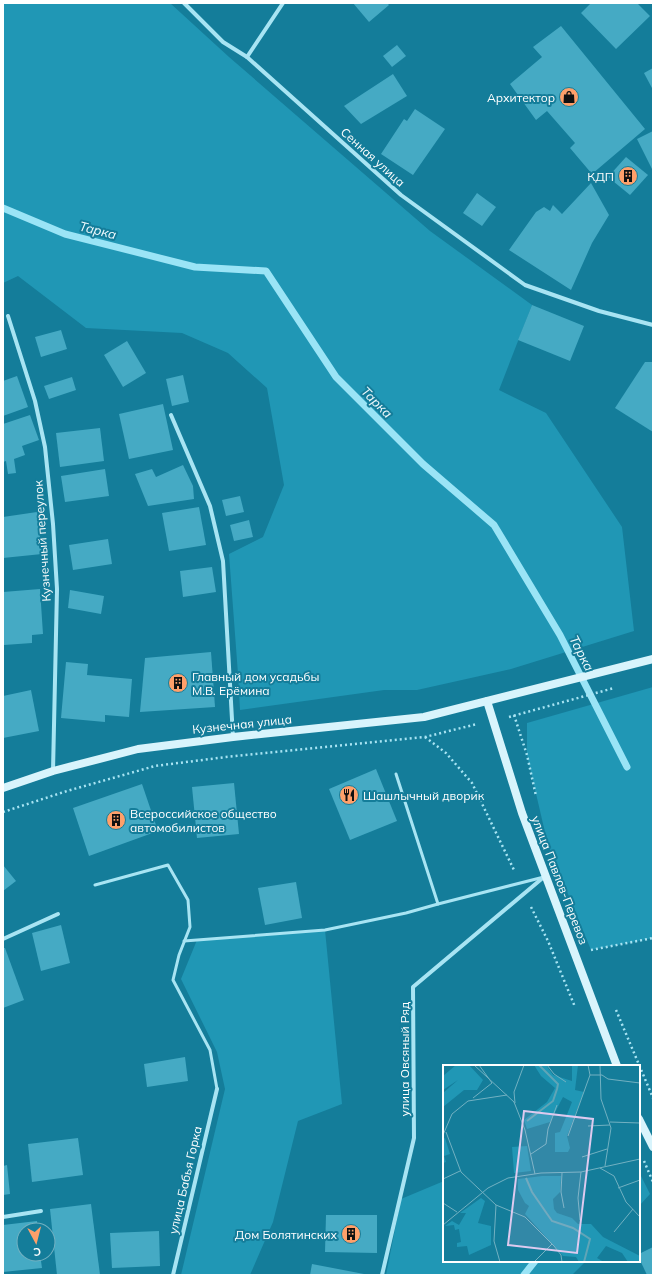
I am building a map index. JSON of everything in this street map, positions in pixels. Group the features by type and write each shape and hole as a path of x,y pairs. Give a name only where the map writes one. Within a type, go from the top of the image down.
{"main road":[{"name":"Кузнечная улица","path":"3,788 53,770 138,749 233,737 424,717 653,659"},
{"name":"улица Павлов-Перевоз","path":"487,701 522,813 617,1065"},
{"path":"640,1121 653,1147"}],"street":[{"name":"Сенная улица","path":"184,3 223,42 247,57 401,195 525,285 599,311 653,325"},
{"path":"247,57 283,3"},
{"name":"Кузнечный переулок","path":"8,316 35,401 43,439 53,524 57,589 53,770"},
{"path":"171,415 210,506 223,561 233,737"},
{"name":"улица Овсяный Ряд","path":"382,1275 414,1138 413,988 546,876"},
{"path":"3,939 58,914"},
{"name":"улица Бабья Горка","path":"173,1275 217,1089"},
{"path":"3,1217 41,1211"}],"lane":[{"path":"396,774 438,904"},
{"path":"95,885 168,865 188,900 190,927 179,955 173,980 210,1050 217,1089"},
{"path":"184,941 325,930 406,913 546,876"}],"path":[{"path":"3,812 67,791 155,766 226,757 425,737 493,721 607,690"},
{"path":"591,950 653,938"},
{"path":"642,1158 653,1182"}],"shaded area":[{"path":"3,3 170,3 229,57 430,231 532,305 499,390 546,413 622,527 634,631 511,669 417,690 384,690 240,710 229,554 263,537 284,485 267,388 228,353 182,333 86,328 18,276 3,283"},
{"path":"653,687 653,938 591,950 548,845 527,755 527,723"},
{"path":"325,930 342,1104 298,1121 273,1222 250,1275 181,1275 225,1089 217,1052 181,979 197,940"},
{"path":"640,1174 650,1194 640,1205"},
{"path":"443,1181 443,1262 585,1262 572,1275 386,1275 401,1199"}],"building":[{"path":"353,3 387,3 389,5 369,22"},
{"path":"591,3 639,3 638,4 650,16 616,49 581,13"},
{"name":"Архитектор","path":"561,26 645,129 592,174 570,148 575,143 547,111 536,120 510,84 542,57 533,47"},
{"path":"397,45 406,56 392,67 383,56"},
{"path":"653,68 653,90 644,73"},
{"path":"393,74 407,96 361,124 344,106"},
{"path":"415,109 445,129 413,175 381,154 404,119 407,121"},
{"path":"653,131 653,171 637,139"},
{"name":"КДП","path":"626,157 648,175 630,195 608,177"},
{"path":"591,183 609,215 592,243 571,290 509,250 536,212 544,207 550,211 553,205 562,214"},
{"path":"477,193 496,207 482,226 463,213"},
{"path":"532,305 584,326 570,361 518,340"},
{"path":"61,330 67,349 41,357 35,337"},
{"path":"127,341 146,373 123,387 104,355"},
{"path":"645,362 653,362 653,432 615,408"},
{"path":"183,375 189,402 172,406 166,379"},
{"path":"17,376 28,407 3,416 3,381"},
{"path":"72,377 76,390 49,399 44,386"},
{"path":"163,404 173,450 129,459 119,414"},
{"path":"30,415 39,440 22,446 25,455 14,459 16,473 8,474 6,461 3,462 3,424"},
{"path":"100,428 104,461 60,467 56,433"},
{"path":"183,465 193,486 194,499 148,506 135,474 152,469 156,477"},
{"path":"105,469 109,496 65,502 61,476"},
{"path":"240,496 244,512 226,516 222,500"},
{"path":"199,507 206,545 169,551 162,513"},
{"path":"37,512 42,554 3,558 3,517"},
{"path":"249,520 253,537 234,541 230,525"},
{"path":"108,539 112,564 73,570 69,545"},
{"path":"212,567 216,592 183,597 180,571"},
{"path":"40,589 43,634 32,635 32,643 4,645 3,592"},
{"path":"70,590 104,596 101,614 68,608"},
{"name":"Главный дом усадьбы М.В. Ерёмина","path":"211,652 215,707 140,712 145,658"},
{"path":"66,662 88,664 87,675 132,679 129,717 105,715 105,722 61,718"},
{"path":"31,690 39,731 3,738 3,696"},
{"path":"376,769 397,821 350,840 329,789"},
{"path":"234,783 239,834 197,838 192,787"},
{"name":"Всероссийское общество автомобилистов","path":"142,784 158,831 89,856 73,808"},
{"path":"3,865 16,881 3,891"},
{"path":"296,882 302,918 265,925 258,888"},
{"path":"61,925 70,963 41,971 32,933"},
{"path":"3,948 5,948 24,1000 3,1008"},
{"path":"185,1057 188,1081 147,1087 144,1064"},
{"path":"78,1138 83,1175 32,1182 28,1144"},
{"path":"7,1165 10,1194 3,1195 3,1166"},
{"path":"91,1204 100,1275 57,1275 56,1222 51,1222 50,1209"},
{"name":"Дом Болятинских","path":"326,1215 377,1215 377,1253 325,1252"},
{"path":"16,1223 16,1262 41,1262 42,1268 3,1272 3,1225"},
{"path":"159,1231 160,1266 112,1268 110,1233"},
{"path":"653,1247 653,1275 647,1275 640,1260 640,1254"},
{"path":"312,1264 364,1274 364,1275 310,1275"}],"waterway":[{"name":"Тарка","path":"3,208 65,234 195,267 266,271 336,377 423,464 494,525 560,635 627,767"},
{"name":"Тарка","path":"524,1275 534,1262"}],"place":[{"name":"Архитектор","path":"569,97"},
{"name":"КДП","path":"628,176"},
{"name":"Главный дом усадьбы М.В. Ерёмина","path":"178,683"},
{"name":"Шашлычный дворик","path":"349,795"},
{"name":"Всероссийское общество автомобилистов","path":"116,820"},
{"name":"Дом Болятинских","path":"351,1234"}]}
